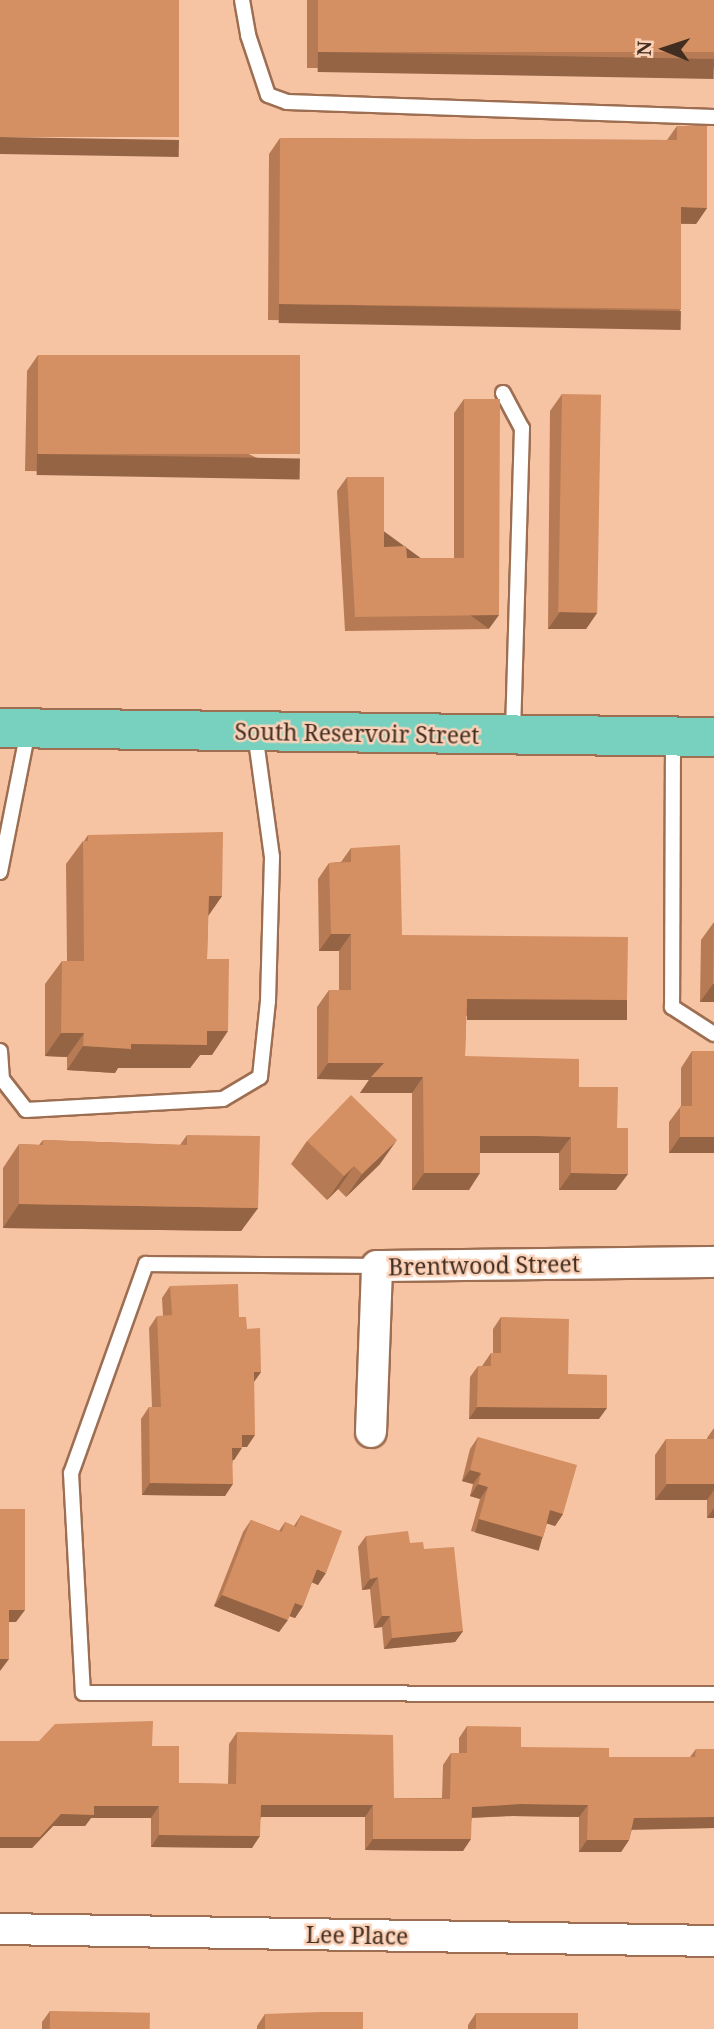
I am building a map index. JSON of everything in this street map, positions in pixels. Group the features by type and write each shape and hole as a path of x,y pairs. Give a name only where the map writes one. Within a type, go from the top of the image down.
{"main road":[{"name":"South Reservoir Street","path":"14,729 714,737"}],"street":[{"name":"Brentwood Street","path":"371,1432 377,1266 714,1262"},
{"name":"Lee Place","path":"0,1928 714,1941"}],"lane":[{"path":"242,0 248,36 268,94 287,102 714,117"},
{"path":"503,393 522,428 513,735"},
{"path":"0,872 14,729"},
{"path":"0,1051 2,1079 26,1110 223,1099 260,1077 268,1001 272,857 254,732"},
{"path":"673,737 672,1007 714,1034"},
{"path":"377,1266 146,1264 71,1473 83,1693 714,1694"}],"building":[{"path":"0,0 179,0 179,137 0,137"},
{"path":"318,0 714,0 714,52 318,52"},
{"path":"677,126 707,126 707,208 681,207 681,309 279,304 280,138 677,140"},
{"path":"38,355 300,355 300,454 38,454"},
{"path":"562,394 601,395 597,613 558,612"},
{"path":"464,399 500,399 499,615 355,617 347,477 384,477 384,547 406,546 407,558 464,558"},
{"path":"223,832 222,896 209,896 207,959 229,959 228,1031 207,1031 207,1045 131,1044 131,1049 83,1046 84,1033 61,1033 62,961 84,961 83,841 88,841 88,835"},
{"path":"400,845 402,935 628,937 627,1000 467,999 465,1056 579,1059 579,1087 618,1087 617,1128 628,1128 628,1174 571,1173 571,1137 536,1136 480,1136 480,1173 424,1173 423,1077 371,1077 384,1063 328,1063 329,990 351,990 351,934 331,934 329,863 351,862 351,848"},
{"path":"714,922 714,984 713,984"},
{"path":"692,1051 714,1051 714,1137 680,1137 680,1106 692,1106"},
{"path":"351,1095 397,1140 362,1174 354,1166 344,1176 307,1141"},
{"path":"187,1135 260,1136 258,1208 19,1204 19,1144 43,1145 43,1140 187,1145"},
{"path":"238,1284 239,1317 246,1317 247,1329 260,1328 261,1372 254,1372 255,1435 242,1435 242,1448 232,1448 233,1484 150,1483 149,1407 161,1407 157,1316 172,1315 170,1286"},
{"path":"501,1317 569,1319 568,1374 607,1375 607,1408 477,1407 478,1366 491,1366 491,1353 501,1353"},
{"path":"478,1437 577,1465 563,1514 550,1510 543,1537 479,1519 488,1487 478,1484 481,1473 470,1470"},
{"path":"666,1439 714,1439 714,1484 666,1484"},
{"path":"0,1509 25,1509 25,1610 9,1610 9,1659 0,1659"},
{"path":"301,1515 342,1531 326,1573 317,1569 303,1606 295,1603 288,1620 222,1595 251,1520 282,1532 285,1522 296,1527"},
{"path":"408,1531 410,1543 423,1542 424,1549 454,1547 463,1631 392,1638 390,1616 382,1616 378,1577 370,1579 366,1536"},
{"path":"153,1721 152,1746 179,1746 179,1783 236,1784 237,1732 393,1735 394,1798 450,1799 451,1753 467,1753 467,1726 521,1727 521,1747 609,1748 609,1757 695,1757 696,1749 714,1749 714,1817 634,1818 629,1840 587,1840 588,1805 520,1804 472,1807 471,1839 373,1839 373,1805 261,1805 260,1836 159,1835 159,1806 94,1806 94,1815 61,1814 40,1837 0,1837 0,1741 39,1741 55,1724"},
{"path":"50,2011 150,2013 150,2029 50,2029"},
{"path":"363,2012 363,2029 265,2029 265,2014"},
{"path":"476,2013 578,2013 578,2029 476,2029"}]}
